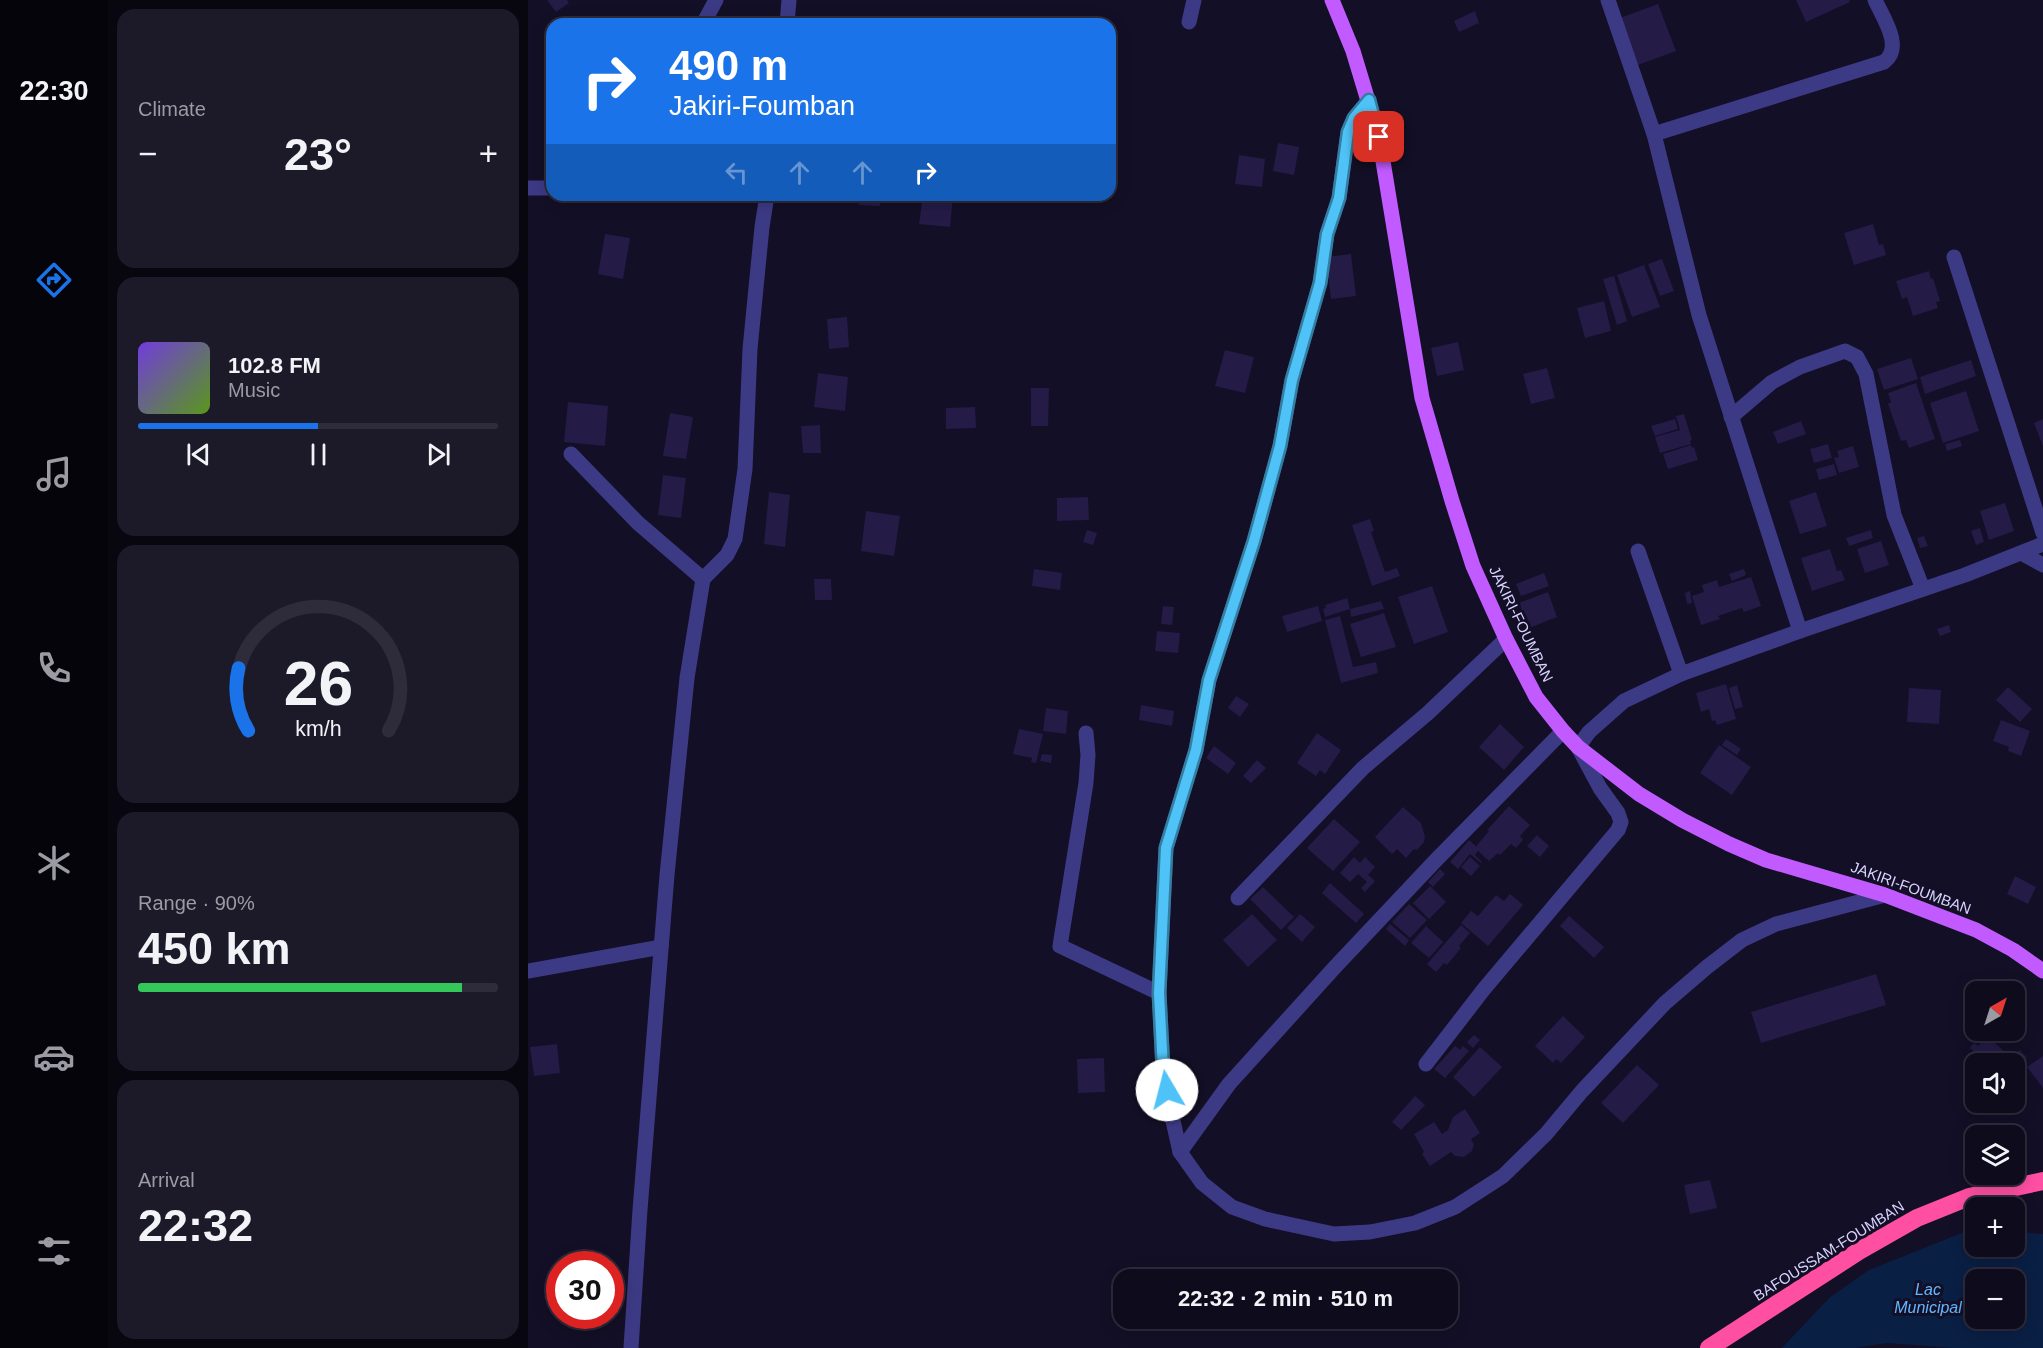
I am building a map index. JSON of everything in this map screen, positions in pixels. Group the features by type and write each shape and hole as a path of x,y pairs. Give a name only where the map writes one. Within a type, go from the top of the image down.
{"highway":[{"name":"BAFOUSSAM-FOUMBAN","path":"1709,1348 1730,1342 1859,1251 1917,1218 1969,1197 2043,1181"}],"main road":[{"name":"JAKIRI-FOUMBAN","path":"1333,0 1369,100 1384,163 1422,398 1473,566 1506,639 1536,697 1578,747 1639,794 1682,820 1766,860 1885,895 1976,930 2013,950 2043,971"}],"street":[{"path":"706,18 716,0"},
{"path":"787,18 789,0"},
{"path":"1189,22 1194,0"},
{"path":"1608,0 1654,134 1699,315 1800,631"},
{"path":"1654,134 1884,62 1892,53 1893,43 1875,0"},
{"path":"1369,100 1354,118 1348,132 1339,198 1327,234 1320,283 1292,380 1280,446 1254,541 1209,680 1196,750 1166,848 1159,993 1163,1069 1180,1152 1202,1183 1225,1201 1266,1219 1334,1234 1370,1232 1415,1223 1455,1207 1503,1176 1546,1134 1582,1091 1665,1003 1742,940 1776,924 1885,895"},
{"path":"528,188 546,188"},
{"path":"631,1348 667,875 687,678 703,579 727,555 735,539 745,469 750,349 766,201"},
{"path":"1954,257 2043,533"},
{"path":"1731,417 1772,382 1800,367 1845,351 1857,357 1866,374 1894,515 1923,589"},
{"path":"571,454 638,523 703,579"},
{"path":"1426,1064 1484,989 1618,830 1621,822 1618,813 1599,788 1578,747 1589,732 1624,701 1681,674 2023,554 2043,544"},
{"path":"1638,551 1681,674"},
{"path":"2023,554 2043,566"},
{"path":"1238,898 1363,768 1428,713 1506,639"},
{"path":"1180,1152 1229,1084 1348,952 1563,731"},
{"path":"1086,733 1088,755 1086,783 1060,946 1159,993"},
{"path":"528,971 661,947"}],"water":[{"name":"Lac Municipal","path":"1965,1232 1965,1257 2025,1257 2025,1233 2043,1234 2043,1348 1953,1348 1887,1343 1855,1348 1782,1348 1829,1298 1869,1270"}],"building":[{"path":"547,0 567,0 569,3 556,12"},
{"path":"1796,0 1849,0 1850,2 1806,22"},
{"path":"1658,4 1676,51 1638,65 1620,18"},
{"path":"1475,11 1479,23 1459,32 1454,21"},
{"path":"1278,143 1299,147 1294,175 1273,171"},
{"path":"1239,155 1265,159 1262,187 1235,184"},
{"path":"859,201 880,201 880,206 859,205"},
{"path":"922,201 953,201 950,227 919,224"},
{"path":"1873,224 1879,245 1883,244 1886,255 1854,265 1844,233"},
{"path":"605,234 630,238 623,279 598,274"},
{"path":"1351,254 1356,296 1331,299 1326,257"},
{"path":"1662,259 1674,291 1660,296 1648,264"},
{"path":"1644,265 1660,307 1632,317 1617,275"},
{"path":"1929,271 1940,301 1936,302 1938,308 1913,316 1907,297 1902,299 1896,281"},
{"path":"1614,276 1627,321 1617,325 1603,279"},
{"path":"1604,301 1611,331 1585,338 1577,308"},
{"path":"847,317 849,347 829,349 827,319"},
{"path":"1458,342 1464,370 1437,376 1431,348"},
{"path":"1225,350 1254,357 1245,393 1215,386"},
{"path":"1911,358 1918,379 1884,390 1877,369"},
{"path":"1971,360 1976,376 1925,394 1920,377"},
{"path":"1547,368 1555,398 1531,404 1523,374"},
{"path":"818,373 848,377 845,411 814,407"},
{"path":"1916,383 1935,439 1909,448 1906,440 1901,441 1888,404 1891,402 1888,393"},
{"path":"1031,388 1049,388 1048,426 1031,426"},
{"path":"1966,391 1979,431 1943,443 1930,403"},
{"path":"568,402 608,406 605,446 564,442"},
{"path":"975,407 976,428 946,429 946,408"},
{"path":"670,413 693,417 686,459 663,456"},
{"path":"1684,414 1692,440 1691,444 1660,453 1655,437 1680,430 1676,416"},
{"path":"1675,419 1678,429 1655,436 1651,426"},
{"path":"2043,419 2043,446 2034,423"},
{"path":"1801,421 1806,434 1778,444 1773,432"},
{"path":"820,425 821,453 803,453 801,426"},
{"path":"1960,440 1962,446 1947,451 1945,444"},
{"path":"1828,444 1832,458 1814,463 1810,449"},
{"path":"1691,445 1692,448 1694,447 1698,460 1668,469 1663,454"},
{"path":"1853,446 1859,467 1839,473 1834,458 1839,457 1837,451"},
{"path":"1834,464 1837,475 1819,480 1816,469"},
{"path":"663,475 686,478 681,518 658,515"},
{"path":"769,492 790,495 785,547 764,544"},
{"path":"1816,492 1827,526 1800,534 1789,501"},
{"path":"1088,497 1089,520 1057,521 1057,498"},
{"path":"2005,503 2014,531 1989,540 1980,511"},
{"path":"866,511 900,516 894,556 861,551"},
{"path":"1370,519 1374,531 1371,532 1385,572 1397,568 1400,576 1372,586 1352,525"},
{"path":"1980,528 1984,542 1976,545 1971,531"},
{"path":"1087,530 1097,533 1093,545 1083,542"},
{"path":"1871,530 1873,538 1849,546 1846,538"},
{"path":"1924,536 1928,546 1920,548 1917,538"},
{"path":"1881,541 1889,565 1865,573 1857,549"},
{"path":"1830,549 1837,571 1841,570 1845,580 1812,591 1801,558"},
{"path":"1034,569 1062,573 1060,590 1032,586"},
{"path":"1744,569 1746,575 1732,581 1729,574"},
{"path":"1544,573 1549,586 1521,596 1516,584"},
{"path":"1751,577 1761,606 1744,612 1742,608 1718,616 1720,619 1701,625 1692,596 1704,592 1702,585 1717,580 1719,587"},
{"path":"814,579 831,579 832,600 815,600"},
{"path":"1432,586 1448,632 1414,644 1398,597"},
{"path":"1690,591 1692,603 1687,604 1685,593"},
{"path":"1548,592 1557,617 1529,628 1519,603"},
{"path":"1347,598 1350,609 1325,617 1323,609 1326,608 1325,605"},
{"path":"1381,601 1384,609 1351,617 1350,609"},
{"path":"1163,606 1174,607 1172,625 1161,624"},
{"path":"1318,606 1322,621 1287,632 1282,616"},
{"path":"1384,613 1396,647 1361,657 1350,624"},
{"path":"1340,616 1353,667 1376,662 1378,673 1341,683 1325,620"},
{"path":"1949,625 1951,632 1940,636 1937,629"},
{"path":"1157,631 1180,633 1178,653 1155,651"},
{"path":"1726,684 1736,719 1717,725 1715,720 1712,721 1709,709 1701,712 1696,693"},
{"path":"1737,685 1743,707 1735,709 1729,688"},
{"path":"2008,687 2032,709 2020,722 1996,700"},
{"path":"1909,688 1941,690 1939,724 1907,722"},
{"path":"1236,696 1249,704 1240,717 1228,708"},
{"path":"1141,705 1174,711 1172,726 1139,720"},
{"path":"1046,708 1068,711 1066,734 1043,731"},
{"path":"2001,720 2030,731 2021,756 2008,751 2009,747 1993,741"},
{"path":"1500,724 1524,747 1504,770 1479,747"},
{"path":"1019,729 1043,734 1036,763 1031,762 1032,758 1013,754"},
{"path":"1317,733 1341,750 1325,774 1320,770 1316,776 1297,763"},
{"path":"1726,739 1741,749 1737,755 1722,745"},
{"path":"1719,745 1751,767 1732,795 1700,773"},
{"path":"1214,746 1236,763 1228,774 1206,758"},
{"path":"1042,754 1052,755 1051,763 1040,761"},
{"path":"1257,760 1266,768 1251,783 1243,776"},
{"path":"1509,806 1530,825 1520,836 1523,840 1516,848 1511,844 1500,855 1498,853 1489,861 1478,851 1475,855 1481,863 1470,854 1458,869 1450,862 1469,840 1477,847 1489,831 1487,830"},
{"path":"1403,807 1421,823 1425,837 1417,850 1414,849 1406,858 1397,849 1392,854 1375,837"},
{"path":"1334,819 1360,842 1333,871 1307,848"},
{"path":"1537,835 1549,846 1540,857 1527,846"},
{"path":"1354,857 1360,863 1365,857 1375,867 1368,875 1375,881 1365,892 1361,888 1367,882 1358,874 1350,882 1340,873"},
{"path":"1470,857 1480,866 1471,876 1461,867"},
{"path":"1440,869 1445,874 1433,887 1428,882"},
{"path":"2015,876 2036,887 2028,904 2007,894"},
{"path":"1330,883 1364,914 1356,923 1322,893"},
{"path":"1430,886 1446,902 1429,919 1413,903"},
{"path":"1263,887 1294,917 1281,930 1250,899"},
{"path":"1510,894 1523,905 1488,946 1461,923 1471,911 1478,916 1496,895 1504,901"},
{"path":"1409,904 1427,920 1410,938 1392,922"},
{"path":"1252,914 1277,940 1248,967 1223,940"},
{"path":"1300,914 1315,927 1302,942 1287,928"},
{"path":"1569,916 1604,947 1594,958 1560,926"},
{"path":"1390,924 1409,940 1405,946 1386,929"},
{"path":"1461,925 1470,933 1447,965 1444,963 1436,972 1427,964"},
{"path":"1426,926 1443,942 1429,958 1411,943"},
{"path":"1876,974 1886,1005 1761,1043 1751,1012"},
{"path":"1563,1016 1585,1037 1561,1063 1556,1059 1553,1063 1535,1046"},
{"path":"1474,1035 1480,1040 1473,1048 1467,1042"},
{"path":"1982,1041 1993,1041 2006,1053 1973,1053 1974,1051 1970,1048 1974,1043 1978,1046"},
{"path":"557,1044 560,1073 534,1076 530,1047"},
{"path":"1455,1046 1460,1050 1463,1046 1469,1051 1445,1078 1434,1069"},
{"path":"1480,1047 1502,1067 1474,1097 1453,1077"},
{"path":"2043,1056 2043,1088 2027,1067"},
{"path":"1104,1058 1105,1092 1078,1093 1077,1059"},
{"path":"1637,1065 1659,1085 1623,1123 1601,1103"},
{"path":"1415,1096 1425,1105 1401,1130 1392,1122"},
{"path":"1465,1109 1480,1133 1471,1139 1474,1144 1472,1151 1464,1157 1455,1156 1451,1152 1430,1166 1414,1134 1434,1122 1442,1134 1448,1130 1453,1117"},
{"path":"1710,1180 1717,1208 1690,1214 1684,1185"}],"route":[{"path":"1167,1090 1163,1069 1159,993 1166,848 1196,750 1209,680 1254,541 1280,446 1292,380 1320,283 1327,234 1339,198 1348,132 1354,118 1369,100 1379,137"}]}
